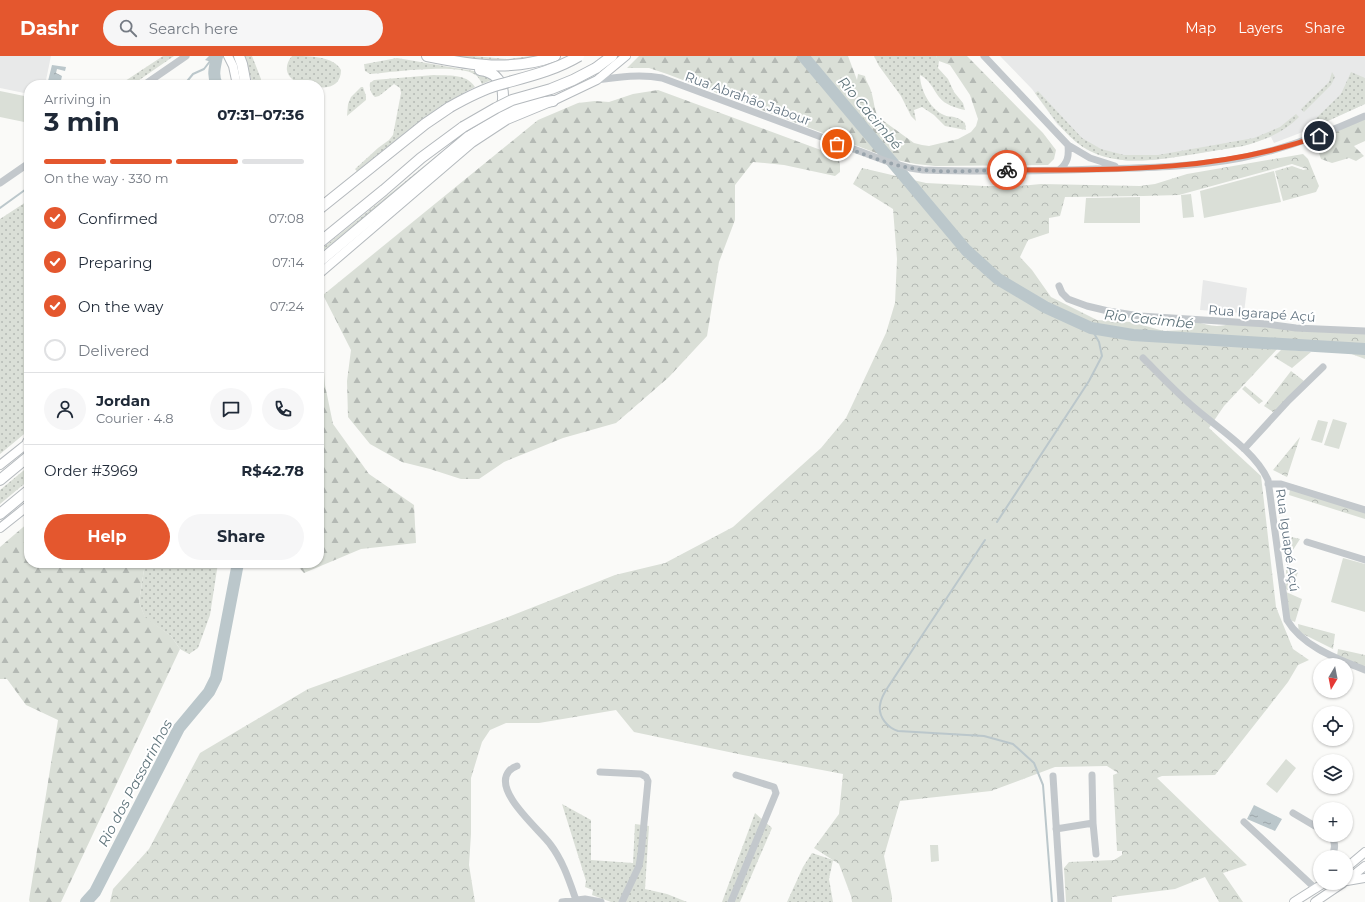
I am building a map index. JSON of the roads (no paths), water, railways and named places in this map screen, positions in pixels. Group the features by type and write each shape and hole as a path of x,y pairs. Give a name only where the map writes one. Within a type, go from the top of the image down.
{"highway":[{"path":"239,56 245,80"},
{"path":"427,56 456,62 494,66 512,66 536,62 555,56"},
{"path":"324,205 425,124 450,107 468,97 497,85 546,71 580,56"},
{"path":"324,239 421,158 463,127 512,100 551,89 573,80 596,68 612,56"},
{"path":"324,258 468,137 480,124 501,109 503,90 498,78 485,70 467,67 456,62"},
{"path":"468,137 509,112 531,104 553,101"},
{"path":"0,480 24,460"},
{"path":"0,514 24,494"}],"main road":[{"path":"228,56 233,66 235,80"},
{"path":"324,270 472,143 507,120 553,101 597,80 626,56"},
{"path":"0,465 24,446"},
{"path":"0,528 24,509"},
{"path":"1353,862 1365,852"},
{"path":"1353,875 1365,866"},
{"path":"1353,880 1365,878"},
{"path":"1294,902 1313,890"},
{"path":"1315,902 1333,890"}],"street":[{"path":"151,80 186,56"},
{"name":"Rua Abrahão Jabour","path":"984,56 1068,145 1090,158 1106,164 1127,168"},
{"name":"Rua Abrahão Jabour","path":"597,80 636,75 662,78 886,161 910,168 945,171 1164,167 1241,158 1308,140 1365,116"},
{"path":"1058,170 1067,162 1069,155 1068,145"},
{"path":"0,183 24,166"},
{"name":"Rua Igarapé Açú","path":"1059,286 1062,293 1068,299 1087,306 1140,316 1267,324 1296,328 1365,331"},
{"name":"Rua Iguapé Açú","path":"1143,358 1189,403 1244,449 1265,473 1269,487 1288,620 1292,629 1330,655 1365,670"},
{"path":"1244,449 1289,400 1323,367"},
{"path":"1269,487 1276,488 1287,486 1365,510"},
{"path":"1307,542 1365,560"},
{"path":"517,766 509,771 506,777 508,793 521,812 550,844 568,877 576,900"},
{"path":"600,772 641,774 646,777 648,781 639,866 622,902"},
{"path":"731,902 776,793 774,787 736,775"},
{"path":"1092,775 1093,823 1096,854"},
{"path":"1053,776 1061,902"},
{"path":"1293,813 1313,825"},
{"path":"1244,822 1313,885"},
{"path":"1056,829 1093,823"},
{"path":"562,902 585,899 601,902"}],"water":[{"path":"209,56 224,56 218,64 205,60"},
{"path":"52,65 66,67 65,71 57,69 56,73 62,76 61,80 48,80"},
{"path":"1254,805 1282,819 1275,831 1247,819"}],"waterway":[{"path":"188,80 193,74 204,69 214,56"},
{"name":"Rio dos Passarinhos","path":"215,80 214,74 217,56"},
{"name":"Rio Cacimbé","path":"803,56 966,250 998,279 1045,307 1091,328 1133,335 1365,349"},
{"path":"0,208 24,191"},
{"path":"997,522 1089,381 1102,356 1099,342 1091,328"},
{"path":"985,540 885,691 880,702 880,709 882,718 887,725 894,730 984,736 1013,744 1034,763 1043,785 1052,902"},
{"name":"Rio dos Passarinhos","path":"86,902 95,892 179,728 209,692 216,678 237,568"}]}
